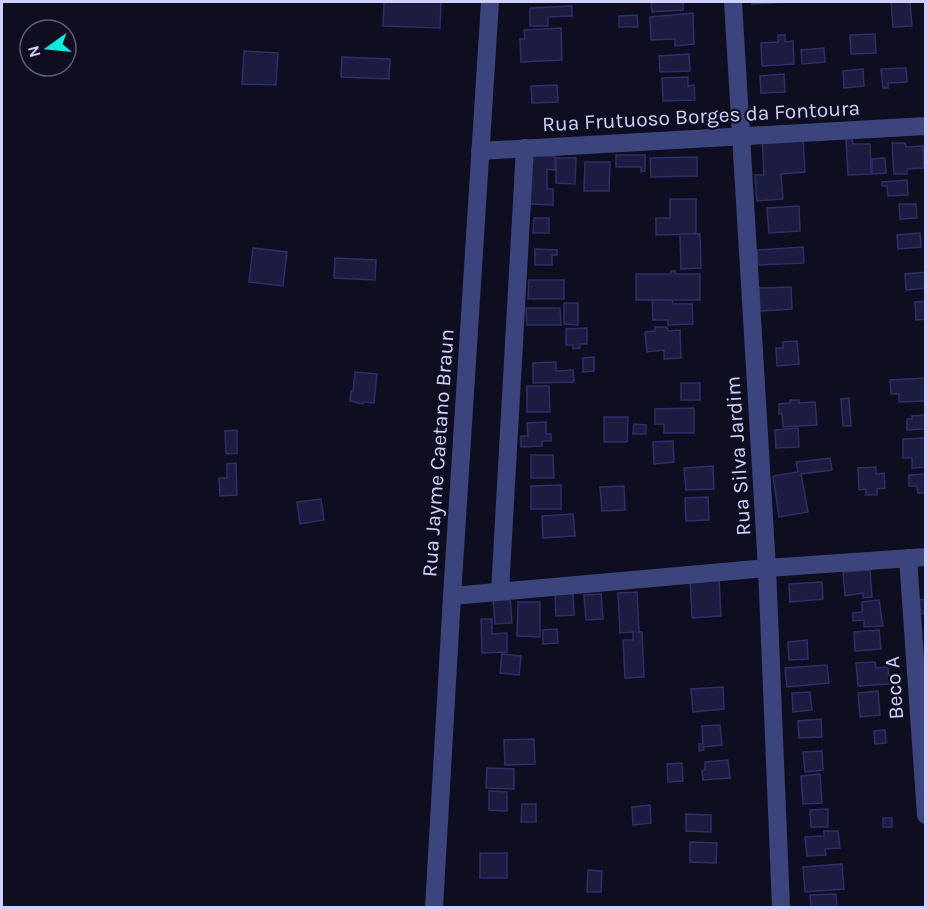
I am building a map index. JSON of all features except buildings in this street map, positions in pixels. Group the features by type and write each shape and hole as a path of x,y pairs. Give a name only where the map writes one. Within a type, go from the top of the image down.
{"street":[{"name":"Rua Jayme Caetano Braun","path":"434,908 490,2"},
{"name":"Rua Silva Jardim","path":"733,2 767,568 781,908"},
{"name":"Rua Frutuoso Borges da Fontoura","path":"480,151 926,126"},
{"path":"500,591 525,148"},
{"path":"452,596 767,568 917,558"},
{"name":"Beco A","path":"917,558 926,815"}]}
